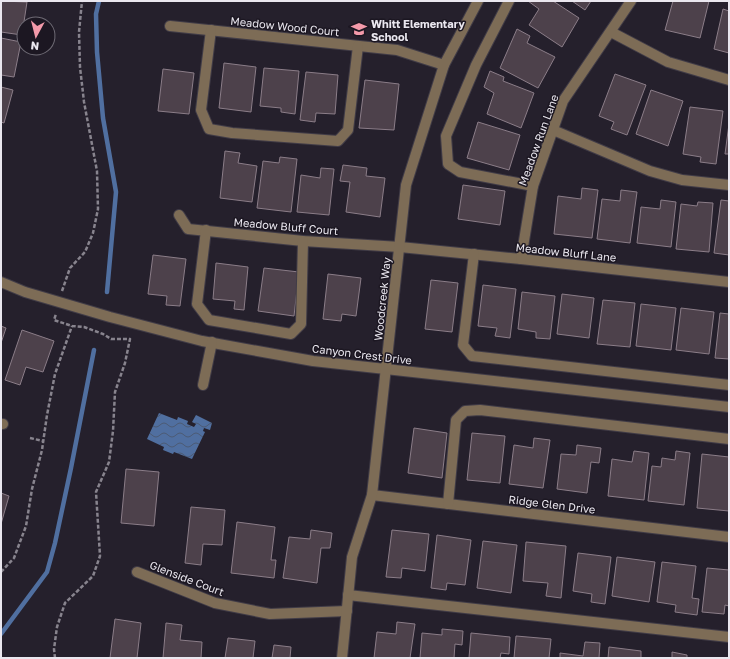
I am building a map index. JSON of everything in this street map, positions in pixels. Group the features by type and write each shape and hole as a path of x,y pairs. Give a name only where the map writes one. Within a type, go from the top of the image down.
{"street":[{"name":"Woodcreek Way","path":"342,658 352,557 372,495 406,185 444,65 478,1"},
{"path":"508,1 476,65 446,136 448,164 460,172 533,186"},
{"name":"Meadow Run Lane","path":"521,259 533,186 563,101 631,1"},
{"name":"Meadow Wood Court","path":"170,26 397,50 444,65"},
{"path":"211,30 201,110 209,129 232,133 338,141 348,130 358,46"},
{"path":"611,32 668,62 729,80"},
{"path":"553,130 650,170 682,180 729,185"},
{"name":"Meadow Bluff Court","path":"179,215 188,229 303,241 400,247"},
{"path":"206,230 197,304 209,320 291,334 301,324 303,241"},
{"name":"Meadow Bluff Lane","path":"400,247 729,282"},
{"path":"474,254 463,345 472,356 729,385"},
{"name":"Canyon Crest Drive","path":"1,282 25,292 110,317 212,342 313,361 729,407"},
{"path":"203,385 212,342"},
{"path":"448,504 456,420 465,411 480,410 729,439"},
{"name":"Ridge Glen Drive","path":"372,495 729,537"},
{"name":"Glenside Court","path":"137,572 215,603 270,614 347,611"},
{"path":"348,594 729,637"}],"path":[{"path":"55,658 54,649 57,627 65,603 93,576 100,556 96,492 109,462 113,431 115,392 125,363 130,339 111,339 103,334 84,327 72,326 54,320 70,268 85,252 93,233 98,209 97,171 84,102 80,67 78,32 82,1"},
{"path":"1,572 14,558 26,526 55,374 72,326"},
{"path":"30,438 43,441"}],"water":[{"path":"159,413 177,420 178,417 188,421 187,424 194,427 196,424 192,422 196,415 212,423 210,430 204,428 203,431 205,432 192,459 174,452 173,454 163,450 164,447 147,439"}],"building":[{"path":"1,1 27,2 25,16 16,16 16,34 1,32"},
{"path":"528,1 553,1 579,18 562,47 529,25 539,9"},
{"path":"572,1 591,1 585,10"},
{"path":"673,1 709,1 700,38 665,30"},
{"path":"723,9 729,11 729,53 714,49"},
{"path":"517,29 530,36 527,43 555,57 538,88 500,68"},
{"path":"1,38 16,41 16,56 18,56 14,77 1,75"},
{"path":"224,63 256,67 251,112 219,108"},
{"path":"264,68 299,71 295,114 281,112 281,108 260,106"},
{"path":"163,69 194,73 189,114 158,111"},
{"path":"490,71 504,77 503,81 534,93 521,128 487,114 494,93 484,87"},
{"path":"306,72 338,75 335,114 316,113 315,122 300,120"},
{"path":"615,74 646,85 627,135 611,129 614,122 599,116"},
{"path":"365,80 399,84 394,130 359,128"},
{"path":"1,87 13,90 4,123 1,122"},
{"path":"651,90 683,101 668,146 636,134"},
{"path":"690,107 723,111 716,164 700,162 701,157 683,154"},
{"path":"478,122 520,135 509,170 467,158"},
{"path":"729,124 729,154 725,154"},
{"path":"225,151 240,153 238,163 257,166 252,202 220,198"},
{"path":"280,157 297,159 291,212 257,208 263,161 279,163"},
{"path":"343,165 367,168 366,176 385,178 380,217 346,212 350,182 340,181"},
{"path":"321,168 334,169 329,215 297,212 301,175 320,178"},
{"path":"463,185 505,191 500,225 458,219"},
{"path":"582,188 598,190 592,238 554,234 558,196 581,199"},
{"path":"621,190 637,192 630,243 597,239 602,199 620,201"},
{"path":"661,200 676,202 671,247 637,243 641,207 660,209"},
{"path":"721,200 729,201 729,255 714,253"},
{"path":"698,202 713,203 709,252 676,249 681,204 697,206"},
{"path":"153,255 186,259 180,306 166,305 167,296 148,294"},
{"path":"216,263 248,267 244,310 234,309 235,301 213,299"},
{"path":"264,268 299,272 294,316 258,311"},
{"path":"328,274 361,278 356,316 342,314 341,321 323,319"},
{"path":"431,280 458,283 452,332 425,329"},
{"path":"483,285 516,289 510,338 495,336 497,328 478,326"},
{"path":"522,292 555,296 550,339 536,338 536,332 518,329"},
{"path":"562,294 594,298 589,338 557,334"},
{"path":"603,300 635,303 630,347 597,344"},
{"path":"641,304 676,308 671,350 636,346"},
{"path":"681,308 714,312 709,354 676,350"},
{"path":"720,313 729,314 729,359 715,358"},
{"path":"1,326 6,328 1,343"},
{"path":"22,330 54,341 43,372 26,367 20,385 5,380"},
{"path":"414,428 447,433 442,478 408,473"},
{"path":"472,433 505,436 500,483 467,480"},
{"path":"534,438 550,440 543,488 509,484 514,445 533,448"},
{"path":"577,445 601,448 599,463 591,462 587,493 557,489 561,454 576,455"},
{"path":"634,451 649,453 644,500 608,496 612,459 632,462"},
{"path":"676,451 690,453 684,505 648,501 652,466 661,467 662,458 675,460"},
{"path":"702,454 729,457 729,511 697,508"},
{"path":"126,469 159,472 154,526 121,523"},
{"path":"1,493 9,496 1,524"},
{"path":"191,507 225,510 222,545 203,544 201,565 185,563"},
{"path":"237,522 275,527 271,560 276,560 274,578 231,573"},
{"path":"311,530 332,533 330,548 321,548 317,583 283,578 289,537 310,539"},
{"path":"392,530 429,534 425,571 402,568 401,578 386,577"},
{"path":"437,535 471,540 465,585 447,583 446,590 431,588"},
{"path":"483,541 517,545 511,593 477,588"},
{"path":"526,542 566,546 561,598 546,596 548,583 523,581"},
{"path":"578,553 611,557 605,604 591,602 592,594 573,591"},
{"path":"617,557 655,562 649,602 612,596"},
{"path":"662,562 696,566 692,598 699,599 697,615 675,612 676,605 657,602"},
{"path":"707,568 729,570 729,606 725,605 724,614 702,612"},
{"path":"115,619 141,623 137,658 110,658"},
{"path":"397,622 415,624 410,658 374,658 377,632 396,634"},
{"path":"166,623 182,625 180,640 202,642 201,658 163,658"},
{"path":"442,629 463,631 462,645 455,644 454,658 420,658 422,633 442,635"},
{"path":"471,633 510,637 509,654 501,653 500,658 469,658"},
{"path":"516,636 551,639 549,658 514,658"},
{"path":"228,638 255,641 253,658 225,658"},
{"path":"585,642 600,643 599,658 560,658 560,653 583,656"},
{"path":"274,645 291,647 290,658 272,658"},
{"path":"609,647 641,651 641,658 608,658"},
{"path":"672,652 687,655 687,658 672,658"}],"waterway":[{"path":"99,1 96,14 97,52 103,118 116,192 107,292"},
{"path":"1,634 47,572 55,543 71,468 94,350"}],"place":[{"name":"Whitt Elementary School","path":"359,29"}]}
